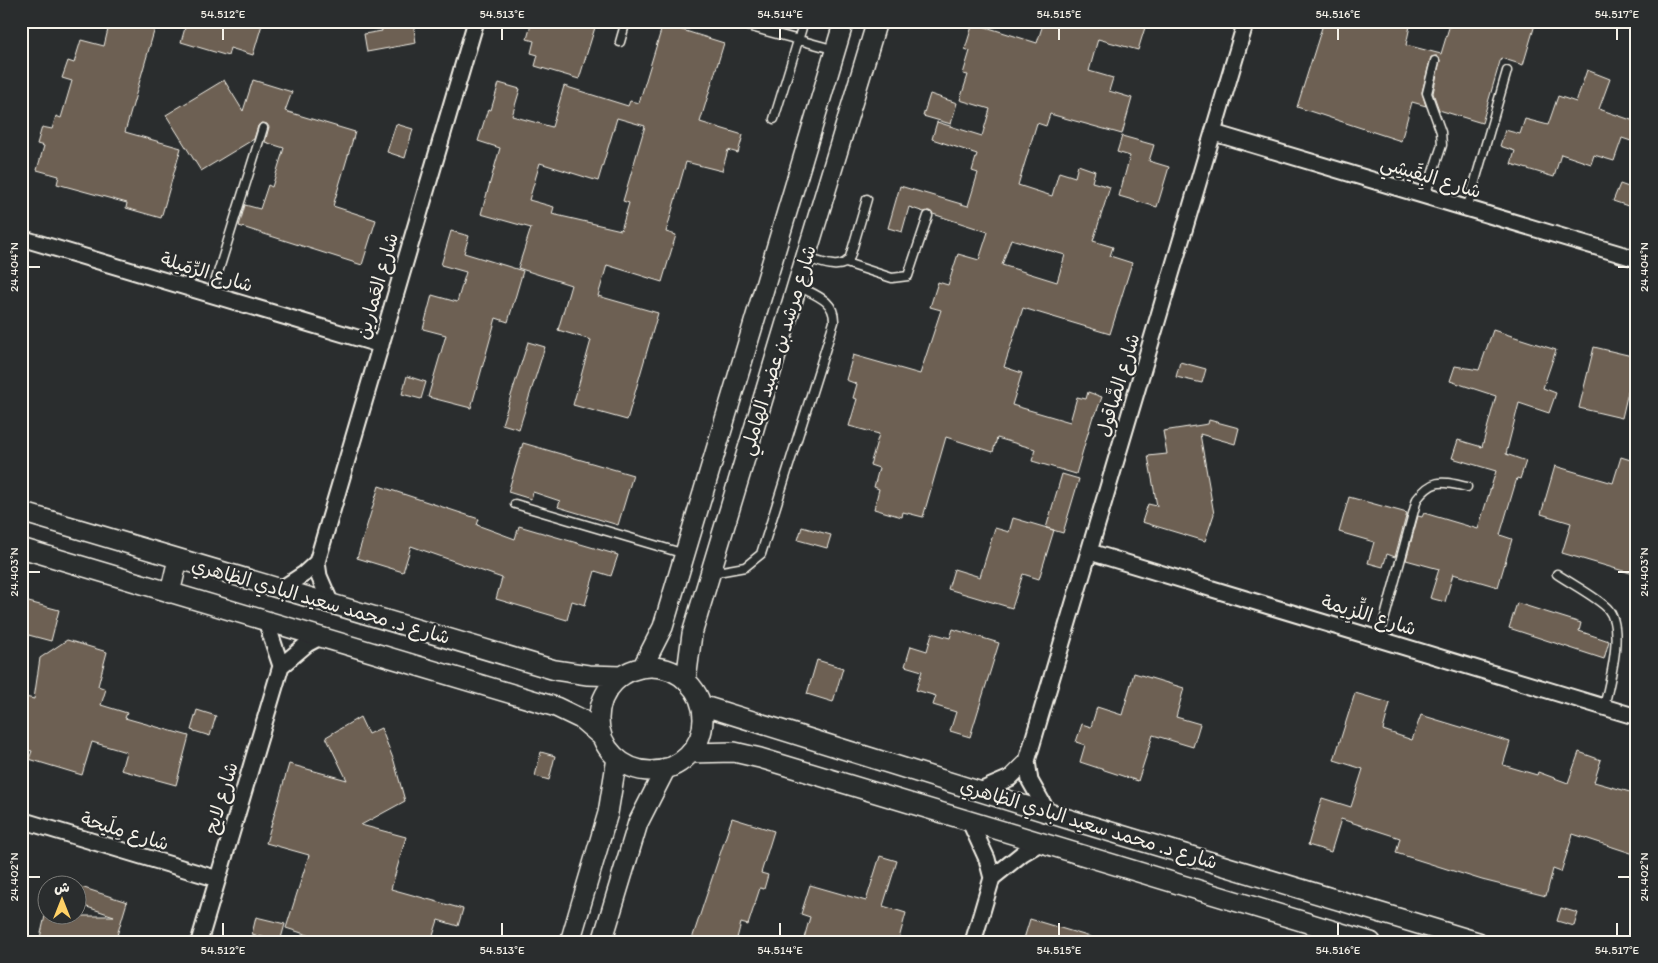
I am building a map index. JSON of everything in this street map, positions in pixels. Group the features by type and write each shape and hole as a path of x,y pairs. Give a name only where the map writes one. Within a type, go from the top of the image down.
{"street":[{"name":"شارع العَمارين","path":"317,562 476,21"},
{"name":"شارع مرشد بن عضيد الهاملي","path":"642,668 663,627 844,21"},
{"name":"شارع مرشد بن عضيد الهاملي","path":"686,680 692,634 877,21"},
{"name":"شارع الصَّاقول","path":"1047,812 1030,781 1027,761 1246,21"},
{"name":"شارع البِقَيشِي","path":"1214,133 1637,259"},
{"name":"شارع الرِّمَيلة","path":"21,238 381,345"},
{"name":"شارع د. محمد سعيد البادي الظاهري","path":"21,512 555,670 588,675 622,676"},
{"name":"شارع د. محمد سعيد البادي الظاهري","path":"21,548 556,707 581,719 602,737"},
{"name":"شارع اللِّزِيمة","path":"1090,552 1637,717"},
{"path":"170,593 178,559"},
{"path":"281,589 304,574 317,562"},
{"path":"317,562 319,576 331,604"},
{"path":"266,621 281,666 307,644 322,636"},
{"name":"شارع لايح","path":"200,942 281,666"},
{"path":"658,667 673,672 686,680 701,704 703,722 699,738 690,753 679,762 666,768 649,771 632,767 617,758 602,737 599,722 600,707 606,693 622,676 642,668 658,667"},
{"name":"شارع د. محمد سعيد البادي الظاهري","path":"701,704 1081,823 1478,942"},
{"name":"شارع د. محمد سعيد البادي الظاهري","path":"690,753 734,752 1371,942"},
{"path":"570,942 608,813 617,758"},
{"name":"شارع الصَّاقول","path":"980,791 1010,778 1027,761"},
{"path":"602,942 638,823 666,768"},
{"name":"شارع مِلَيحة","path":"21,820 218,879"},
{"path":"970,822 985,852 992,878 973,942"},
{"path":"1070,851 1086,847 1090,841 1091,836 1081,823"},
{"path":"992,878 1040,842"}],"lane":[{"path":"620,42 626,21"},
{"path":"729,21 836,50"},
{"path":"774,119 804,21"},
{"path":"1425,196 1442,145 1441,132 1427,93 1435,61"},
{"path":"1467,209 1507,71"},
{"path":"211,295 263,128"},
{"path":"806,258 838,266 846,263 850,257 867,199"},
{"path":"846,263 892,278 908,276 928,216"},
{"path":"710,574 745,567 761,554 834,322 834,311 828,302 797,285"},
{"path":"1379,639 1417,499 1425,488 1438,482 1467,487"},
{"path":"515,504 684,554"},
{"path":"1557,574 1609,610 1615,630 1616,653 1604,707"}],"building":[{"path":"110,21 157,21 125,132 181,148 161,218 126,208 127,203 57,184 59,176 37,170 44,146 37,144 42,127 52,129 56,116 61,118 72,81 62,78 68,61 74,63 81,40 104,46"},
{"path":"187,21 263,21 253,55 230,48 228,56 181,42"},
{"path":"380,21 413,21 416,43 367,52 364,34 382,31"},
{"path":"532,21 597,21 579,79 535,66 538,55 531,53 534,41 527,39"},
{"path":"1044,21 1147,21 1138,50 1098,39 1089,71 1113,78 1109,91 1132,98 1122,134 1050,114 1046,126 1037,123 1018,185 1052,196 1059,172 1075,177 1078,165 1095,171 1092,182 1110,187 1093,241 1113,247 1110,256 1132,263 1110,334 1023,308 1004,367 1022,373 1012,405 1070,422 1077,397 1086,399 1088,392 1102,397 1095,416 1093,416 1076,474 1032,461 1035,449 997,438 993,452 946,437 923,517 903,512 902,517 874,509 879,489 874,487 879,468 870,465 879,434 849,426 857,399 853,398 857,384 846,380 853,355 920,374 941,310 930,307 938,282 948,285 958,254 979,260 988,232 929,211 924,212 909,207 902,232 888,228 900,186 968,206 978,173 972,171 977,154 932,139 937,122 982,136 990,109 960,100 968,75 963,74 970,51 965,49 973,23 1037,43","holes":["1011,239 1065,255 1057,282 1002,265"]},
{"path":"1324,21 1411,21 1406,45 1441,54 1451,21 1536,21 1523,65 1501,58 1482,123 1439,110 1433,93 1440,60 1437,56 1431,57 1422,92 1426,106 1412,102 1401,141 1297,107"},
{"path":"663,24 724,43 700,122 743,135 738,153 728,150 722,171 686,162 666,232 676,235 662,282 607,265 598,296 658,313 627,420 573,405 591,340 558,330 571,285 518,268 531,228 481,214 500,148 478,141 488,109 491,110 499,83 520,89 512,116 552,127 564,86 628,106 630,101 639,103","holes":["617,118 645,126 623,201 629,203 621,230 552,214 554,207 529,200 540,163 598,181"]},
{"path":"1587,70 1610,79 1599,109 1637,122 1637,143 1622,138 1614,161 1594,155 1591,164 1561,154 1554,177 1511,164 1515,151 1500,146 1505,130 1520,134 1525,119 1548,125 1558,96 1576,102"},
{"path":"224,80 243,111 253,80 292,92 285,111 355,132 333,206 376,220 362,265 239,226 245,205 260,209 268,185 272,187 284,148 265,142 269,127 267,124 261,123 258,126 254,139 201,171 166,115"},
{"path":"930,94 957,103 951,124 923,116"},
{"path":"396,124 413,129 405,158 387,152"},
{"path":"1122,136 1154,145 1149,161 1169,167 1157,207 1119,196 1130,156 1117,152"},
{"path":"1620,184 1637,190 1637,209 1613,201"},
{"path":"451,231 469,236 464,253 523,271 508,322 496,318 471,408 428,397 446,335 423,329 432,295 457,302 466,272 441,265"},
{"path":"1493,330 1556,350 1543,388 1556,393 1549,413 1519,403 1506,454 1526,461 1520,479 1517,478 1500,535 1512,539 1498,587 1453,574 1445,602 1430,598 1439,569 1406,560 1418,516 1422,517 1424,513 1478,529 1496,471 1452,458 1458,440 1482,447 1496,396 1450,381 1455,366 1479,370"},
{"path":"528,342 545,347 519,429 502,424"},
{"path":"1594,347 1636,357 1622,418 1579,408"},
{"path":"1180,362 1206,369 1202,383 1176,377"},
{"path":"407,376 426,382 421,399 402,394"},
{"path":"1209,420 1239,428 1235,444 1200,434 1214,514 1205,541 1142,522 1148,504 1157,506 1148,456 1167,454 1163,431 1208,424"},
{"path":"523,443 633,475 618,525 558,507 560,501 533,492 531,499 508,492"},
{"path":"1621,457 1637,462 1637,575 1562,553 1571,523 1541,514 1555,466 1613,483"},
{"path":"1062,474 1079,479 1063,533 1046,528"},
{"path":"379,486 479,519 477,525 515,539 519,526 618,555 611,576 595,571 585,605 572,601 567,620 496,599 502,578 411,546 403,572 357,558"},
{"path":"1349,497 1407,513 1395,557 1387,554 1383,567 1368,563 1374,542 1339,532"},
{"path":"1013,518 1054,530 1039,579 1023,574 1012,608 948,589 954,569 980,577 995,528 1009,532"},
{"path":"802,527 831,535 827,548 798,540"},
{"path":"21,600 59,610 51,641 21,633"},
{"path":"1517,603 1581,623 1579,631 1609,641 1604,659 1509,628"},
{"path":"953,629 999,643 970,737 950,731 956,712 933,705 936,696 916,690 922,671 905,666 911,646 927,651 932,633 950,638"},
{"path":"67,640 107,652 98,686 106,689 101,705 127,713 125,718 189,736 176,785 121,770 126,752 92,742 82,775 29,759 32,751 21,748 21,696 34,699 40,658"},
{"path":"817,660 843,668 833,702 807,694"},
{"path":"1134,673 1184,688 1176,717 1200,724 1193,747 1153,735 1138,781 1080,762 1085,745 1076,742 1082,724 1091,727 1097,707 1122,715"},
{"path":"1355,693 1390,703 1383,730 1412,740 1421,715 1510,742 1503,765 1537,775 1538,772 1568,783 1579,752 1601,760 1594,782 1637,794 1637,855 1573,834 1561,872 1553,869 1546,896 1482,880 1396,853 1400,838 1341,819 1331,852 1308,845 1322,798 1351,807 1363,769 1334,760"},
{"path":"197,710 216,716 210,736 191,730"},
{"path":"360,717 368,734 381,728 394,761 405,801 361,825 406,837 391,889 463,909 458,926 438,920 431,942 330,942 286,928 309,855 266,843 289,764 347,780 326,737"},
{"path":"541,752 555,756 549,780 535,776"},
{"path":"732,818 774,831 761,873 768,875 764,889 760,888 748,925 741,923 736,942 691,942"},
{"path":"880,856 897,861 883,906 906,913 898,942 803,942 810,917 801,914 810,885 866,901"},
{"path":"88,889 127,902 115,942 39,942 43,926 88,926 88,916 114,916 88,907"},
{"path":"1561,908 1578,913 1574,926 1557,921"},
{"path":"256,917 285,924 280,942 252,934"},
{"path":"1030,919 1094,938 1094,942 1023,942"}]}
